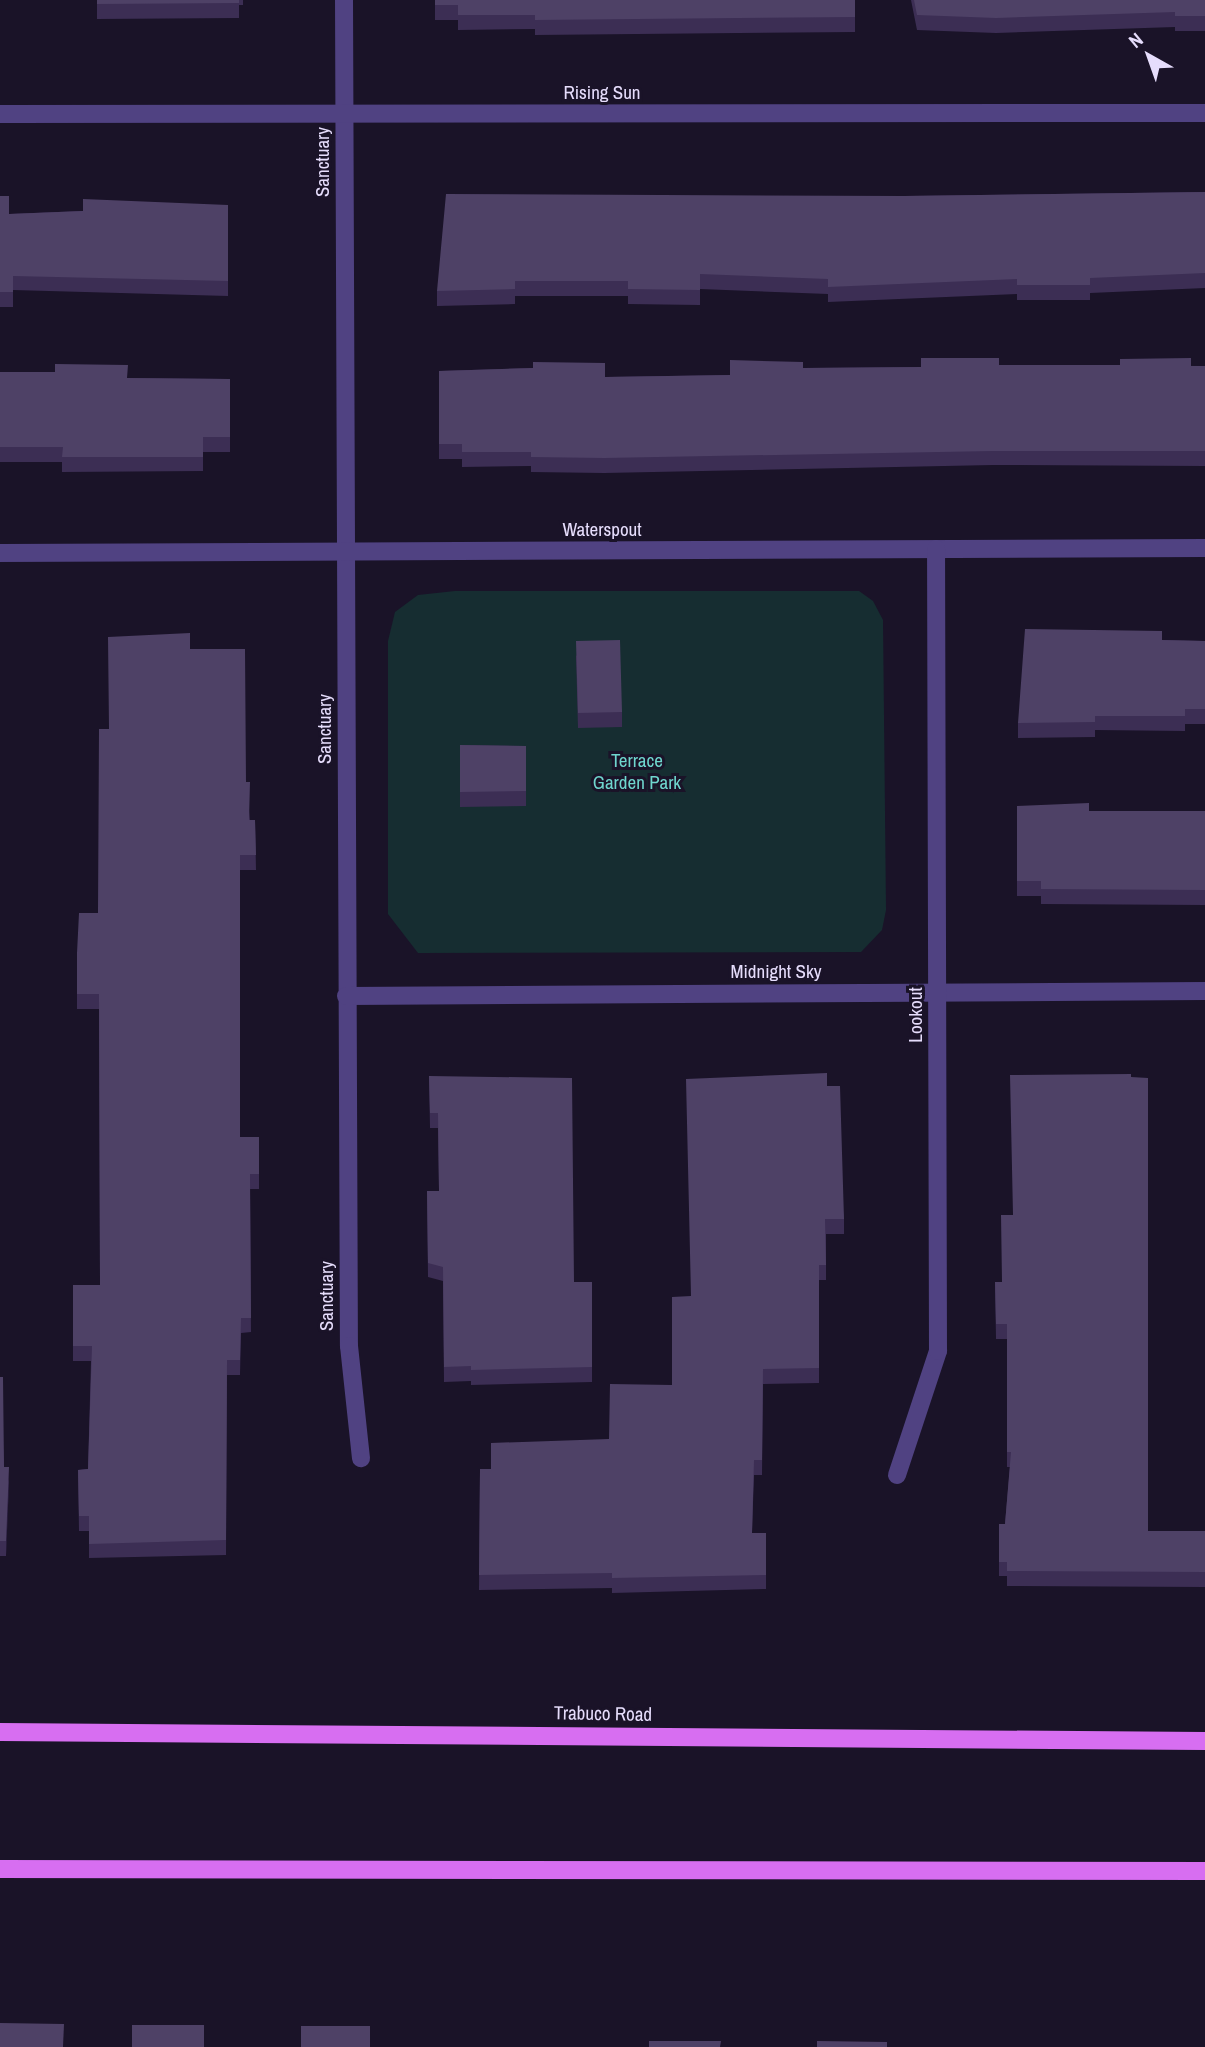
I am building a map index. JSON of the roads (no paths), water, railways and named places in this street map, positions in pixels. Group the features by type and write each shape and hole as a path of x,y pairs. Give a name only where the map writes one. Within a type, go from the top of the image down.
{"main road":[{"name":"Trabuco Road","path":"0,1732 1205,1741"},
{"path":"0,1870 1205,1871"}],"street":[{"name":"Sanctuary","path":"344,0 348,1346 361,1458"},
{"name":"Rising Sun","path":"0,114 1205,113"},
{"name":"Waterspout","path":"0,553 1205,548"},
{"name":"Lookout","path":"897,1475 938,1351 936,549"},
{"name":"Midnight Sky","path":"346,996 1205,991"}],"park label":[{"name":"Terrace Garden Park","path":"637,772"}]}
